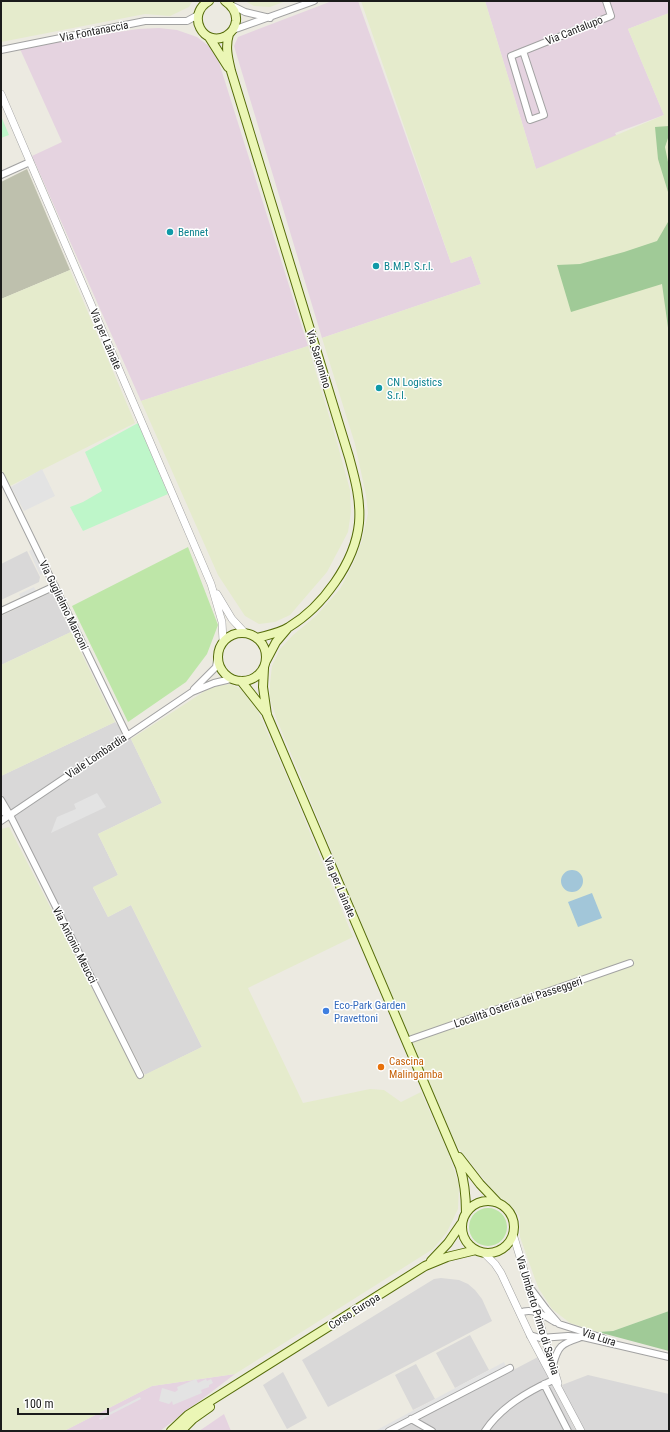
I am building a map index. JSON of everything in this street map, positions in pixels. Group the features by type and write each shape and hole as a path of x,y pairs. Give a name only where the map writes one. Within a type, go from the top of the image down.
{"main road":[{"path":"199,1 198,22 202,31"},
{"path":"199,12 204,4 209,1"},
{"name":"Via Saronnino","path":"228,3 236,15 236,24 226,42 231,71 349,457 358,491 359,524 354,546 345,566 330,589 316,606 303,618 288,628 257,638"},
{"name":"Via Saronnino","path":"202,31 209,37 231,71"},
{"path":"209,37 223,37 231,32"},
{"name":"Via Saronnino","path":"265,665 276,642 288,628"},
{"path":"237,633 245,633 257,638 265,648 265,665 260,674 248,681 231,679 220,668 218,661 218,653 223,641 229,636 237,633"},
{"name":"Via per Lainate","path":"265,665 263,687 267,715 451,1144"},
{"name":"Via per Lainate","path":"240,681 267,715"},
{"path":"451,1144 469,1171 511,1216 514,1225 513,1234 510,1241 499,1251 492,1253 480,1252 469,1245 464,1238 462,1230 466,1198 464,1181 451,1144"},
{"path":"464,1217 470,1207 477,1203 492,1201 499,1204"},
{"name":"Corso Europa","path":"171,1431 188,1415 425,1266 433,1260 448,1243 455,1234 464,1217"},
{"name":"Corso Europa","path":"425,1266 447,1257 480,1252"},
{"name":"Corso Europa","path":"181,1431 204,1411 283,1356"}],"street":[{"path":"231,32 314,1"},
{"name":"Via Cantalupo","path":"523,51 544,115 530,120 511,56 523,51 611,16 606,1"},
{"path":"228,3 245,12 270,18"},
{"name":"Via Fontanaccia","path":"1,50 145,21 187,21 199,12"},
{"path":"187,21 202,31"},
{"name":"Via per Lainate","path":"1,94 211,584 222,622 223,641"},
{"path":"1,175 30,162"},
{"name":"Via Guglielmo Marconi","path":"1,476 127,735"},
{"name":"Via per Lainate","path":"211,584 232,619 245,633"},
{"path":"1,611 55,586"},
{"name":"Viale Lombardia","path":"192,692 216,667 218,653"},
{"name":"Viale Lombardia","path":"1,821 192,692 214,683 231,679"},
{"name":"Via Antonio Meucci","path":"1,800 140,1075"},
{"path":"1,810 9,816"},
{"name":"Località Osteria dei Passeggeri","path":"406,1041 630,963"},
{"name":"Via Umberto Primo di Savoia","path":"513,1234 545,1336 562,1397"},
{"name":"Via Umberto Primo di Savoia","path":"480,1252 496,1264 530,1335 581,1431"},
{"name":"Via Lura","path":"530,1288 546,1310 559,1324"},
{"name":"Via Lura","path":"520,1313 530,1311 559,1324 638,1350"},
{"name":"Via Lura","path":"530,1335 534,1337 583,1337 669,1357"},
{"name":"Via Lura","path":"553,1365 556,1352 560,1347 566,1342 583,1337"},
{"path":"389,1431 510,1368"},
{"path":"485,1431 498,1415 510,1404 528,1392 553,1380"},
{"path":"544,1384 568,1431"},
{"path":"411,1419 432,1431"}],"shaded area":[{"path":"1,1 192,2 189,7 170,16 145,14 1,42"},
{"path":"245,1 286,1 270,7 254,6"},
{"path":"332,1 358,1 451,263 471,256 481,284 322,338 234,46 238,37"},
{"path":"361,1 485,1 536,169 664,115 628,29 669,13 669,1311 613,1331 598,1332 570,1323 552,1309 539,1289 520,1237 520,1217 515,1210 496,1194 457,1146 417,1057 277,720 270,699 272,666 280,649 293,635 316,616 340,589 353,564 362,541 368,513 366,495 355,444 322,338 481,284 471,256 451,263"},
{"path":"485,1 669,1 669,13 628,29 664,115 615,133 620,142 536,169"},
{"path":"159,28 177,30 197,37 210,47 217,56 308,346 141,401 32,156 62,142 20,49 65,40 138,29"},
{"path":"27,169 70,270 1,299 1,182"},
{"path":"70,270 135,423 10,486 1,469 1,299"},
{"path":"308,346 350,490 351,512 348,532 327,572 290,615 275,622 259,624 245,616 218,575 141,401"},
{"path":"42,469 55,496 24,511 11,487"},
{"path":"33,549 44,573 40,575 29,551"},
{"path":"27,551 40,577 39,582 1,600 1,564"},
{"path":"34,587 36,591 21,598 19,594"},
{"path":"52,592 71,632 1,665 1,616"},
{"path":"71,632 115,722 1,776 1,665"},
{"path":"230,684 241,689 256,707 287,777 353,937 248,988 303,1103 370,1089 384,1090 401,1102 421,1092 448,1152 459,1185 458,1209 447,1232 433,1249 235,1374 152,1386 64,1431 1,1431 1,829 9,827 138,1078 202,1047 131,905 108,917 93,887 118,875 98,834 162,803 131,739 205,691 217,686"},
{"path":"115,722 131,739 162,803 98,834 118,875 93,888 108,917 131,905 202,1047 145,1075 1,793 1,776"},
{"path":"97,793 106,807 51,833 57,817 76,809 74,804"},
{"path":"441,1278 459,1280 468,1284 482,1299 492,1321 328,1407 302,1360 434,1279"},
{"path":"470,1335 489,1370 455,1388 436,1353"},
{"path":"538,1357 576,1431 396,1431"},
{"path":"504,1362 506,1367 386,1431 375,1431"},
{"path":"416,1364 435,1399 413,1410 395,1375"},
{"path":"283,1372 307,1418 287,1429 263,1385"},
{"path":"235,1374 160,1431 64,1431 152,1386"},
{"path":"588,1375 669,1394 669,1431 584,1431 565,1397 562,1385"},
{"path":"196,1379 198,1383 206,1379 207,1381 211,1379 213,1383 209,1385 209,1387 201,1390 202,1393 173,1405 172,1401 169,1404 159,1401 162,1388 175,1392 178,1390 177,1387"},
{"path":"140,1397 141,1399 100,1420 99,1418"},
{"path":"224,1414 231,1431 199,1431 208,1425"}],"green space":[{"path":"1,116 9,135 1,138"},
{"path":"669,126 669,135 665,147 669,167 669,335 662,284 571,312 557,265 580,264 657,241 668,222 668,192 658,159 655,127"},
{"path":"138,423 168,494 83,531 70,507 83,502 102,491 85,452"},
{"path":"188,547 218,625 207,654 186,682 128,722 72,606"},
{"path":"484,1208 492,1208 502,1213 506,1220 506,1234 502,1241 492,1246 484,1246 474,1241 472,1238 469,1231 469,1223 474,1213 477,1211"},
{"path":"669,1311 669,1351 598,1332 613,1331"}],"water":[{"path":"572,870 580,873 583,881 580,889 572,892 564,889 561,881 564,873"},
{"path":"592,893 602,918 578,927 568,902"}],"place":[{"name":"Bennet","path":"170,232"},
{"name":"B.M.P. S.r.l.","path":"376,266"},
{"name":"CN Logistics S.r.l.","path":"379,388"},
{"name":"Eco-Park Garden Pravettoni","path":"326,1011"},
{"name":"Cascina Malingamba","path":"381,1067"}]}
